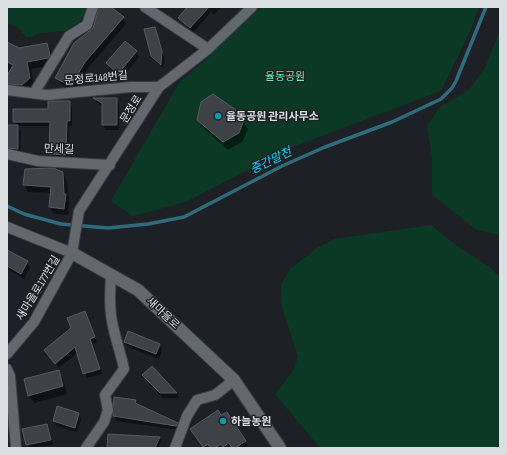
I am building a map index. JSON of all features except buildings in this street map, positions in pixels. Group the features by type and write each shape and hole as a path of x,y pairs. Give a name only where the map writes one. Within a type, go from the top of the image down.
{"street":[{"name":"문정로148번길","path":"34,93 69,36 86,25 93,7"},
{"path":"145,7 208,49"},
{"name":"문정로","path":"72,253 78,215 159,87 208,49 252,7"},
{"name":"문정로148번길","path":"7,90 47,95 131,87 159,87"},
{"name":"만세길","path":"7,154 38,161 110,165"},
{"name":"새마을로","path":"7,227 72,253 138,290 234,380 280,448"},
{"name":"새마을로177번길","path":"7,354 34,322 72,253"},
{"path":"86,448 104,422 108,410 105,395 124,369 121,353 112,325 110,301 111,275"},
{"path":"7,369 10,376 16,448"},
{"path":"176,448 187,416 197,400 215,395 234,380"}],"green space":[{"path":"7,7 88,7 80,21 65,31 40,33 27,38 17,27 7,23"},
{"name":"율동공원","path":"263,7 479,7 471,29 441,91 290,148 186,202 133,216 111,201 179,83 210,56 229,32"},
{"path":"500,30 500,235 477,230 432,195 432,157 427,126 440,107 470,89 486,66"},
{"path":"431,225 457,246 490,267 500,278 500,448 320,448 275,394 293,371 298,357 282,307 281,285 290,269 317,248 334,239"}],"waterway":[{"name":"중간말천","path":"7,206 24,214 61,224 108,228 148,224 184,217 282,166 325,147 392,122 441,99 452,88 456,81 486,7"}],"place":[{"name":"율동공원 관리사무소","path":"218,116"},
{"name":"하늘농원","path":"223,421"}]}
